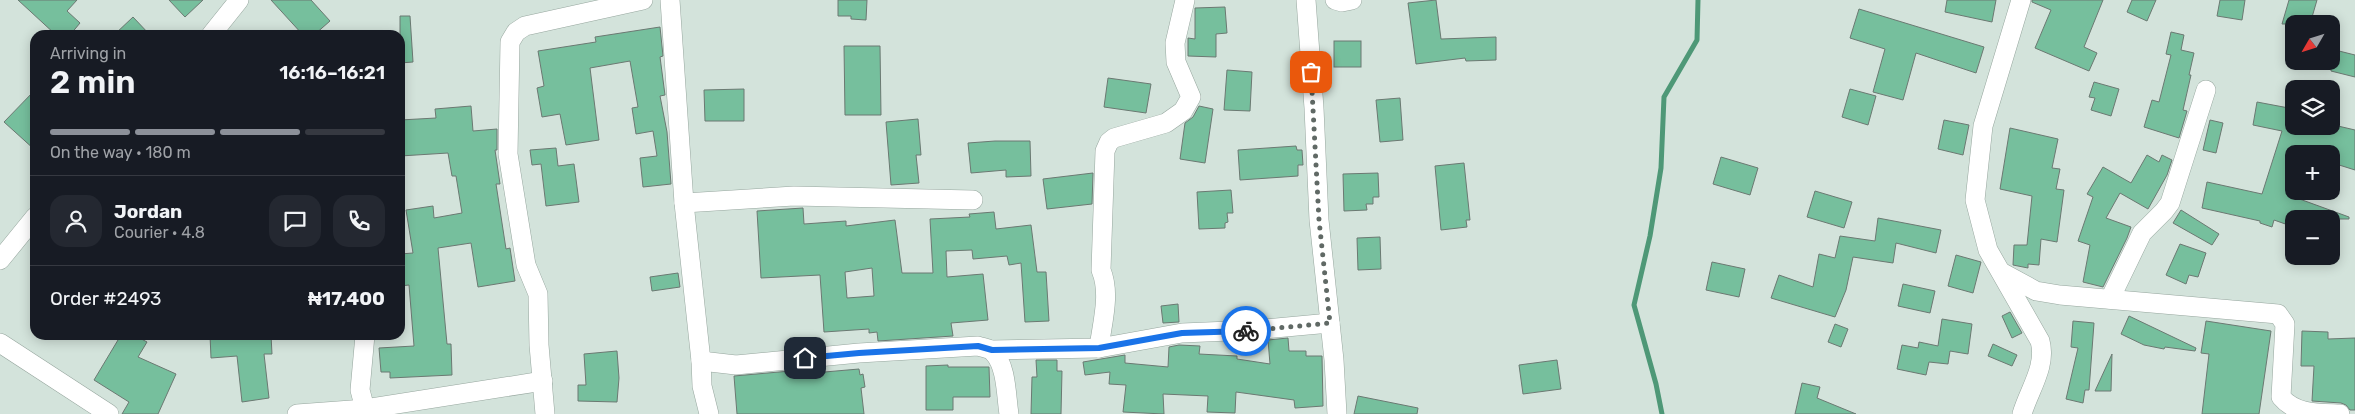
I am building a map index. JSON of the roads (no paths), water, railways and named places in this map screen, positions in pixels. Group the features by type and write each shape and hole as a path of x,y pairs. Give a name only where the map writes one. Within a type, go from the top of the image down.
{"street":[{"path":"216,30 239,0"},
{"path":"545,414 539,345 538,294 526,265 508,154 510,42 516,32 525,26 644,0"},
{"path":"670,0 684,203 702,361 702,386 709,414"},
{"path":"1099,348 1106,292 1106,283 1101,270 1106,150 1109,142 1114,138 1166,123 1183,111 1191,97 1176,62 1174,43 1185,0"},
{"path":"1306,0 1314,108 1319,220 1337,414"},
{"path":"1335,0 1342,2 1352,0"},
{"path":"2021,0 1984,126 1975,200 1988,250 2003,273 2040,341 2044,353 2041,367 2027,396 2022,414"},
{"path":"2110,299 2142,233 2170,203 2206,90"},
{"path":"684,203 794,196 974,200"},
{"path":"0,260 30,223"},
{"path":"2003,273 2036,291 2278,314 2285,324 2281,397 2288,406 2305,412 2340,414"},
{"path":"702,361 736,365 859,353 978,346 992,350 1099,348 1182,333 1254,330 1330,323"},
{"path":"365,340 360,390 365,409"},
{"path":"0,343 109,414"},
{"path":"992,350 1002,369 1009,414"},
{"path":"298,414 365,409 543,380"}],"waterway":[{"path":"1662,414 1656,384 1634,305 1650,236 1661,168 1664,97 1697,40 1698,0"}]}
